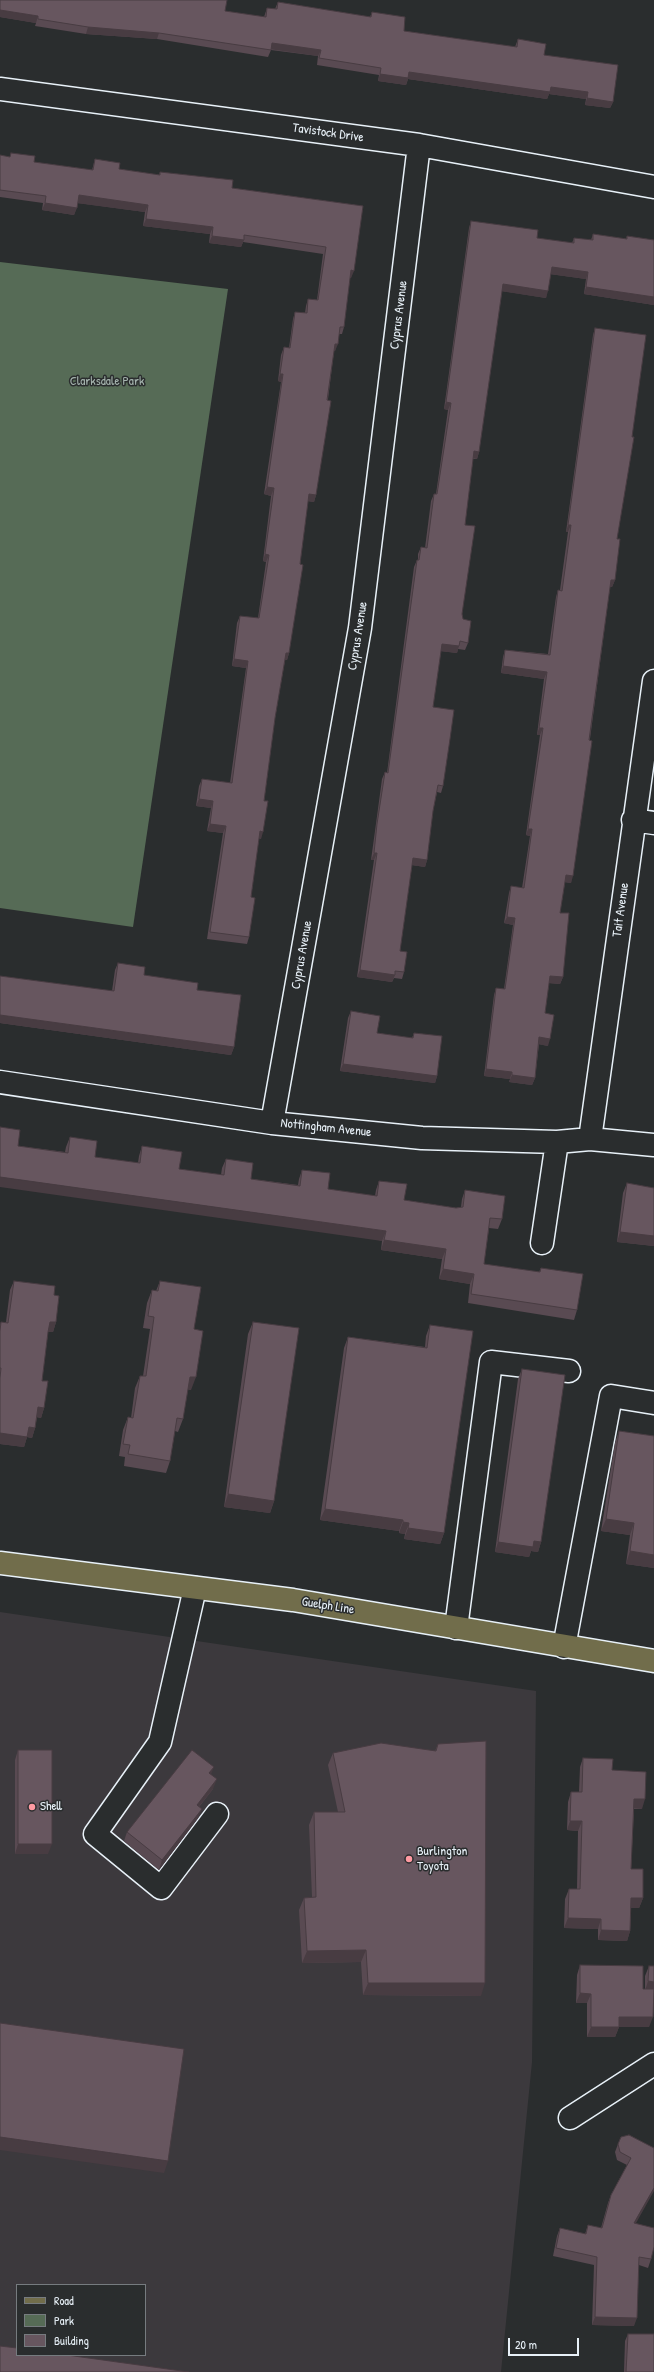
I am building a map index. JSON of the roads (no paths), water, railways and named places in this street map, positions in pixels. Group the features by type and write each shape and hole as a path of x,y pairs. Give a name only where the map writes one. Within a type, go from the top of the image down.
{"main road":[{"name":"Guelph Line","path":"0,1563 293,1600 654,1661"}],"street":[{"name":"Tavistock Drive","path":"0,89 419,145 654,187"},
{"name":"Cyprus Avenue","path":"272,1123 360,628 419,145"},
{"name":"Tait Avenue","path":"590,1139 644,822 654,681"},
{"name":"Nottingham Avenue","path":"0,1082 272,1123 422,1138 557,1142 590,1139 654,1145"},
{"path":"542,1243 557,1142"},
{"path":"456,1628 491,1362 569,1371"},
{"path":"564,1647 611,1396 654,1403"},
{"path":"195,1588 160,1742 95,1834 161,1888 217,1814"},
{"path":"570,2118 654,2064"}],"place":[{"name":"Shell","path":"32,1807"},
{"name":"Burlington Toyota","path":"409,1859"}],"park label":[{"name":"Clarksdale Park","path":"107,382"}]}
